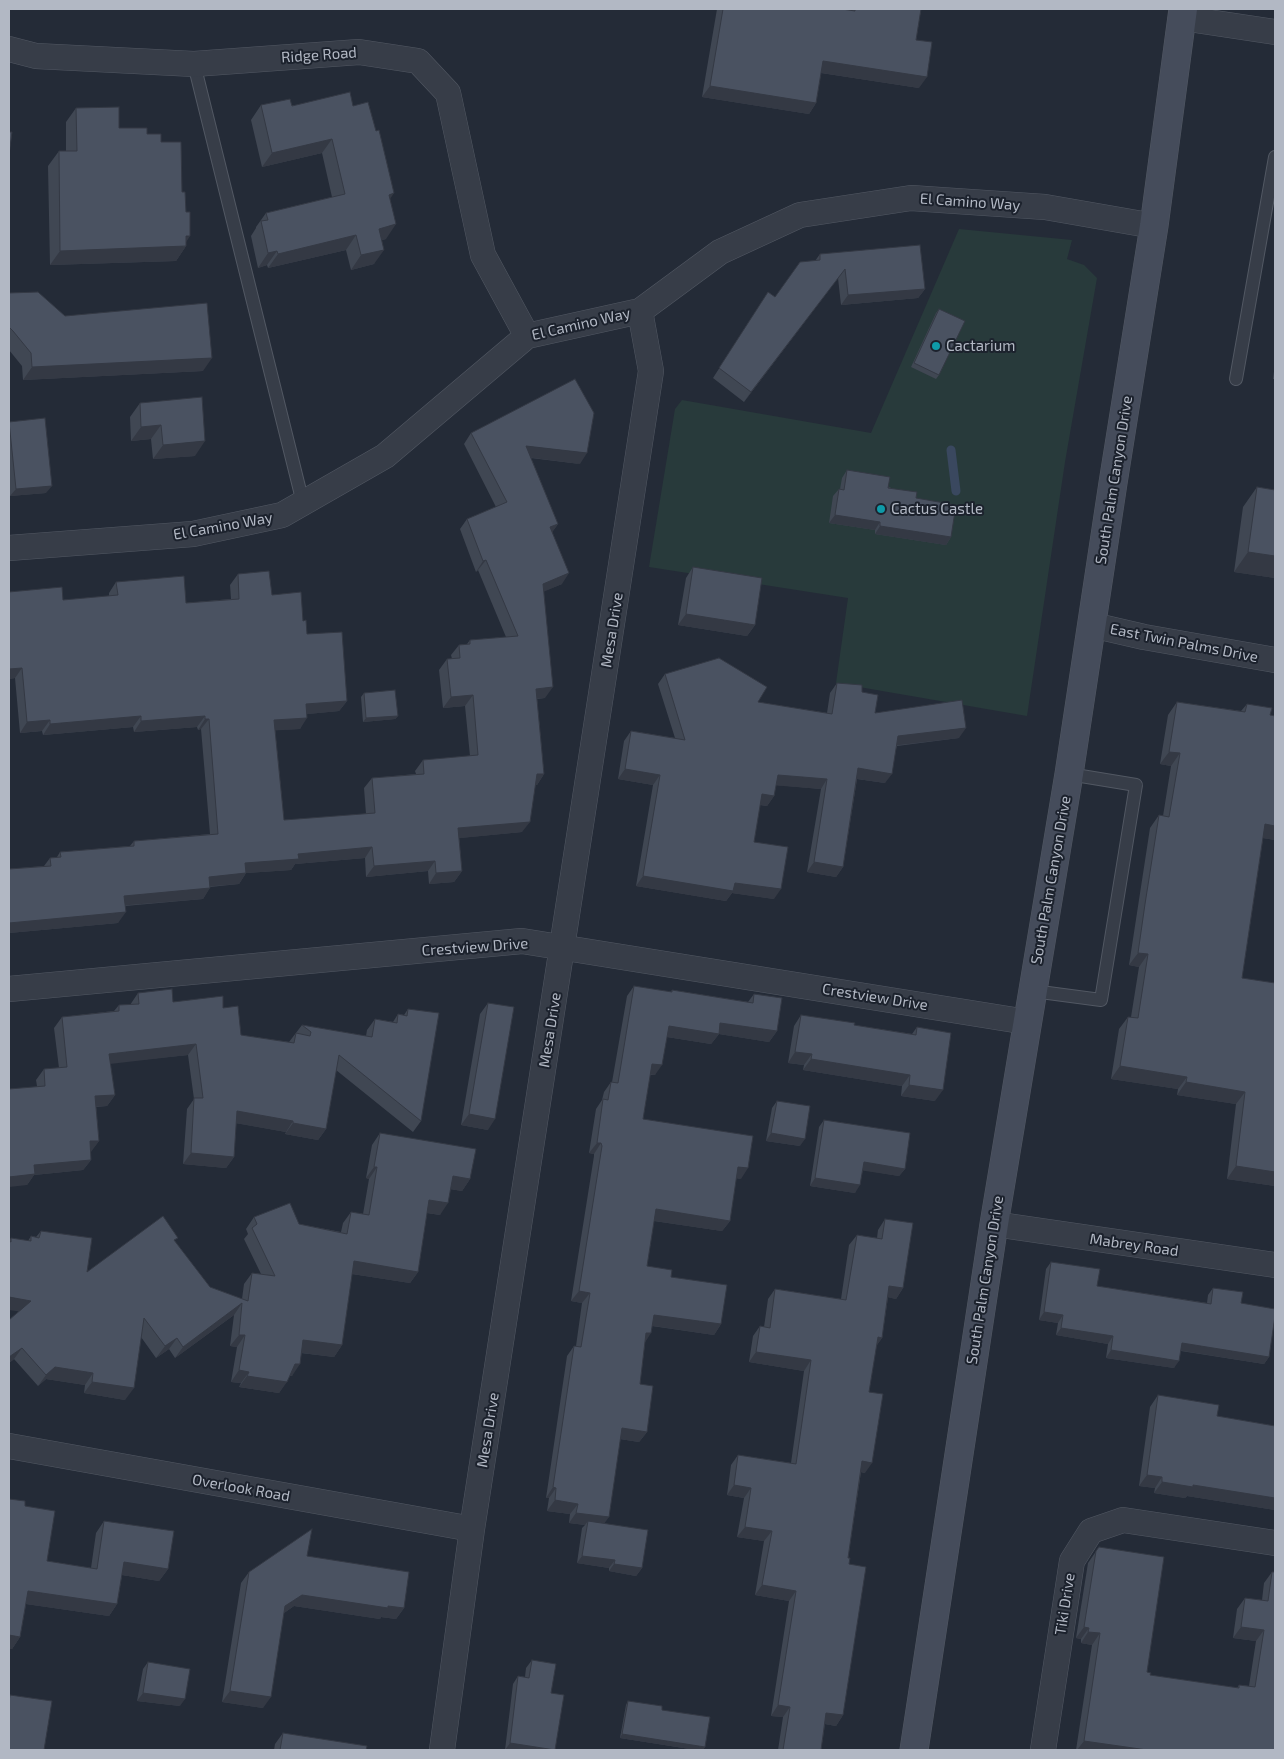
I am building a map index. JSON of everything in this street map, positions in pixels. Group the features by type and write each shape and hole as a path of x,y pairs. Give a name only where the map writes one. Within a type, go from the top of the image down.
{"street":[{"path":"1182,13 1275,32"},
{"name":"South Palm Canyon Drive","path":"914,1750 994,1224 1069,774 1154,226 1182,13"},
{"name":"Ridge Road","path":"9,50 36,56 194,64 359,52 418,61 448,93 482,255 527,336"},
{"name":"El Camino Way","path":"9,548 193,534 282,515 385,456 527,336 640,311 720,252 800,215 911,198 1045,207 1154,226"},
{"name":"Mesa Drive","path":"442,1750 472,1529 651,371 640,311"},
{"name":"East Twin Palms Drive","path":"1092,625 1144,637 1275,660"},
{"name":"Crestview Drive","path":"9,990 522,941 563,946 1027,1022"},
{"name":"Mabrey Road","path":"994,1224 1275,1265"},
{"name":"Overlook Road","path":"9,1446 472,1529"},
{"name":"Tiki Drive","path":"1043,1750 1072,1561 1091,1531 1123,1520 1275,1543"}],"lane":[{"path":"194,64 303,503"},
{"path":"1236,379 1275,157"},
{"path":"1033,991 1101,1000 1136,784 1069,774"}],"shaded area":[{"path":"959,229 1072,240 1067,259 1084,265 1097,278 1065,462 1027,716 836,683 848,598 649,567 675,409 682,400 871,433"}],"building":[{"path":"723,9 842,9 855,11 855,9 921,9 916,40 932,42 927,77 823,61 816,103 710,86"},
{"path":"350,92 353,106 368,102 376,131 379,130 394,193 389,195 396,224 379,229 384,250 361,255 356,235 278,254 277,251 268,253 261,221 268,220 266,213 345,194 332,139 272,153 261,105 290,99 292,106"},
{"path":"119,107 119,128 147,128 147,134 161,134 161,142 181,142 182,192 185,192 186,212 190,212 190,236 186,236 186,246 60,251 59,151 77,151 76,108"},
{"path":"9,132 12,132 9,155"},
{"path":"920,245 925,289 848,295 845,269 751,392 719,368 768,292 775,297 800,262 820,260 820,254"},
{"path":"38,292 65,316 207,303 212,358 32,367 31,353 9,327 9,293"},
{"name":"Cactarium","path":"939,309 965,321 939,375 914,363"},
{"path":"575,379 594,413 587,453 526,446 558,524 550,527 569,573 543,584 553,687 536,689 544,774 537,774 530,822 458,828 462,871 436,873 435,861 374,866 372,847 298,854 299,859 245,863 246,873 209,877 210,888 124,896 126,912 9,923 9,869 51,866 50,858 61,857 60,852 134,846 134,841 218,834 209,719 205,719 205,716 141,721 141,716 50,724 50,720 27,722 22,668 9,669 9,592 62,587 63,600 118,595 116,582 184,576 186,603 239,599 238,574 269,571 272,595 301,592 303,621 306,620 307,634 342,632 347,701 306,704 307,718 274,720 284,820 375,813 372,778 424,774 423,760 478,755 473,695 451,697 447,659 460,658 459,645 470,644 470,640 518,636 486,560 483,561 467,519 507,502 471,433"},
{"path":"202,397 205,441 163,445 161,425 141,427 140,403"},
{"path":"45,418 52,486 16,489 9,422"},
{"name":"Cactus Castle","path":"847,470 890,477 888,488 917,492 916,498 956,505 951,537 880,526 880,522 835,515 839,489 844,490"},
{"path":"1257,487 1275,490 1275,556 1248,552"},
{"path":"693,567 762,578 755,625 686,614"},
{"path":"719,658 767,687 758,702 832,714 837,683 862,685 862,692 878,695 875,713 962,700 966,728 898,736 892,774 858,768 843,867 814,862 827,779 778,775 774,796 762,794 754,842 788,847 781,889 735,883 733,891 643,876 660,775 625,769 631,731 685,740 665,674"},
{"path":"395,690 398,716 366,718 364,693"},
{"path":"1177,702 1245,712 1247,704 1272,708 1270,715 1275,716 1275,826 1265,824 1242,978 1275,983 1275,1172 1236,1166 1245,1092 1186,1082 1187,1077 1120,1066 1128,1017 1138,1018 1148,954 1138,953 1159,815 1169,817 1180,753 1169,752"},
{"path":"634,986 753,1003 754,994 782,998 777,1031 720,1023 719,1034 669,1026 662,1065 652,1064 643,1119 753,1136 748,1168 738,1167 730,1221 656,1209 647,1266 672,1270 671,1277 727,1285 721,1324 654,1315 651,1333 646,1333 640,1384 653,1386 647,1432 622,1428 609,1517 576,1513 578,1504 555,1500 556,1488 553,1487 574,1346 581,1347 590,1293 579,1291 602,1146 601,1143 597,1143 603,1099 608,1100 611,1082 618,1083"},
{"path":"172,989 173,1002 223,996 223,1008 238,1006 241,1035 294,1043 296,1033 310,1036 311,1032 302,1025 372,1037 375,1019 397,1023 398,1014 407,1016 408,1009 439,1013 421,1121 339,1055 326,1129 237,1111 234,1157 191,1153 194,1098 203,1098 196,1044 109,1054 115,1095 95,1096 99,1141 90,1141 91,1160 34,1165 35,1174 9,1177 9,1089 45,1086 44,1069 67,1067 62,1017 119,1011 119,1005 139,1004 138,993"},
{"path":"488,1003 514,1007 495,1119 469,1114"},
{"path":"801,1015 916,1035 917,1027 951,1033 943,1090 909,1085 910,1075 811,1059 812,1054 795,1052"},
{"path":"777,1101 810,1106 805,1139 771,1133"},
{"path":"824,1120 910,1133 905,1169 864,1162 860,1185 815,1178"},
{"path":"380,1133 476,1149 470,1179 453,1176 448,1203 429,1200 418,1272 354,1261 342,1345 303,1340 300,1364 295,1364 287,1382 247,1376 249,1372 239,1370 245,1335 239,1335 242,1303 183,1347 177,1338 165,1346 144,1318 134,1388 92,1382 93,1373 55,1367 46,1375 22,1348 9,1357 9,1320 31,1301 9,1297 9,1241 11,1242 11,1238 31,1241 31,1236 39,1238 41,1231 92,1238 87,1272 163,1216 178,1238 174,1240 210,1287 248,1301 252,1273 275,1276 252,1228 257,1224 254,1217 290,1203 299,1224 347,1234 351,1212 369,1215 377,1167 374,1167"},
{"path":"885,1219 913,1223 903,1288 889,1286 882,1338 878,1337 869,1392 883,1394 872,1463 862,1461 848,1558 850,1558 849,1564 866,1567 843,1715 826,1713 821,1750 783,1750 790,1707 778,1705 796,1591 762,1585 772,1531 745,1527 751,1488 734,1485 738,1455 796,1464 811,1360 756,1352 760,1326 770,1328 775,1289 846,1300 857,1235 882,1239"},
{"path":"1051,1262 1100,1269 1097,1286 1211,1304 1213,1288 1243,1292 1241,1303 1275,1309 1269,1357 1182,1343 1179,1361 1111,1350 1113,1336 1061,1328 1063,1315 1044,1312"},
{"path":"1158,1395 1219,1405 1217,1416 1275,1426 1275,1498 1162,1482 1162,1477 1147,1475"},
{"path":"9,1499 25,1501 25,1506 55,1511 47,1561 97,1569 104,1521 174,1531 168,1569 124,1562 117,1604 28,1591 20,1637 9,1635"},
{"path":"588,1521 648,1530 642,1568 614,1564 615,1560 582,1556"},
{"path":"312,1529 307,1556 409,1572 404,1608 388,1606 388,1608 302,1595 285,1606 271,1697 230,1691 249,1572"},
{"path":"1099,1547 1164,1557 1147,1672 1151,1673 1150,1675 1239,1688 1239,1685 1255,1687 1264,1630 1241,1627 1245,1598 1268,1601 1272,1572 1275,1572 1275,1750 1147,1750 1084,1741 1100,1633 1088,1632 1089,1628 1084,1627 1096,1551"},
{"path":"532,1660 556,1664 551,1693 564,1695 555,1750 510,1743 518,1676 529,1678"},
{"path":"148,1662 190,1669 185,1699 143,1693"},
{"path":"10,1695 52,1701 44,1750 9,1750"},
{"path":"628,1701 662,1706 662,1710 710,1717 705,1747 622,1734"},
{"path":"283,1733 367,1746 366,1750 280,1750"}],"waterway":[{"path":"951,450 956,491"}],"place":[{"name":"Cactarium","path":"936,346"},
{"name":"Cactus Castle","path":"881,509"}]}
